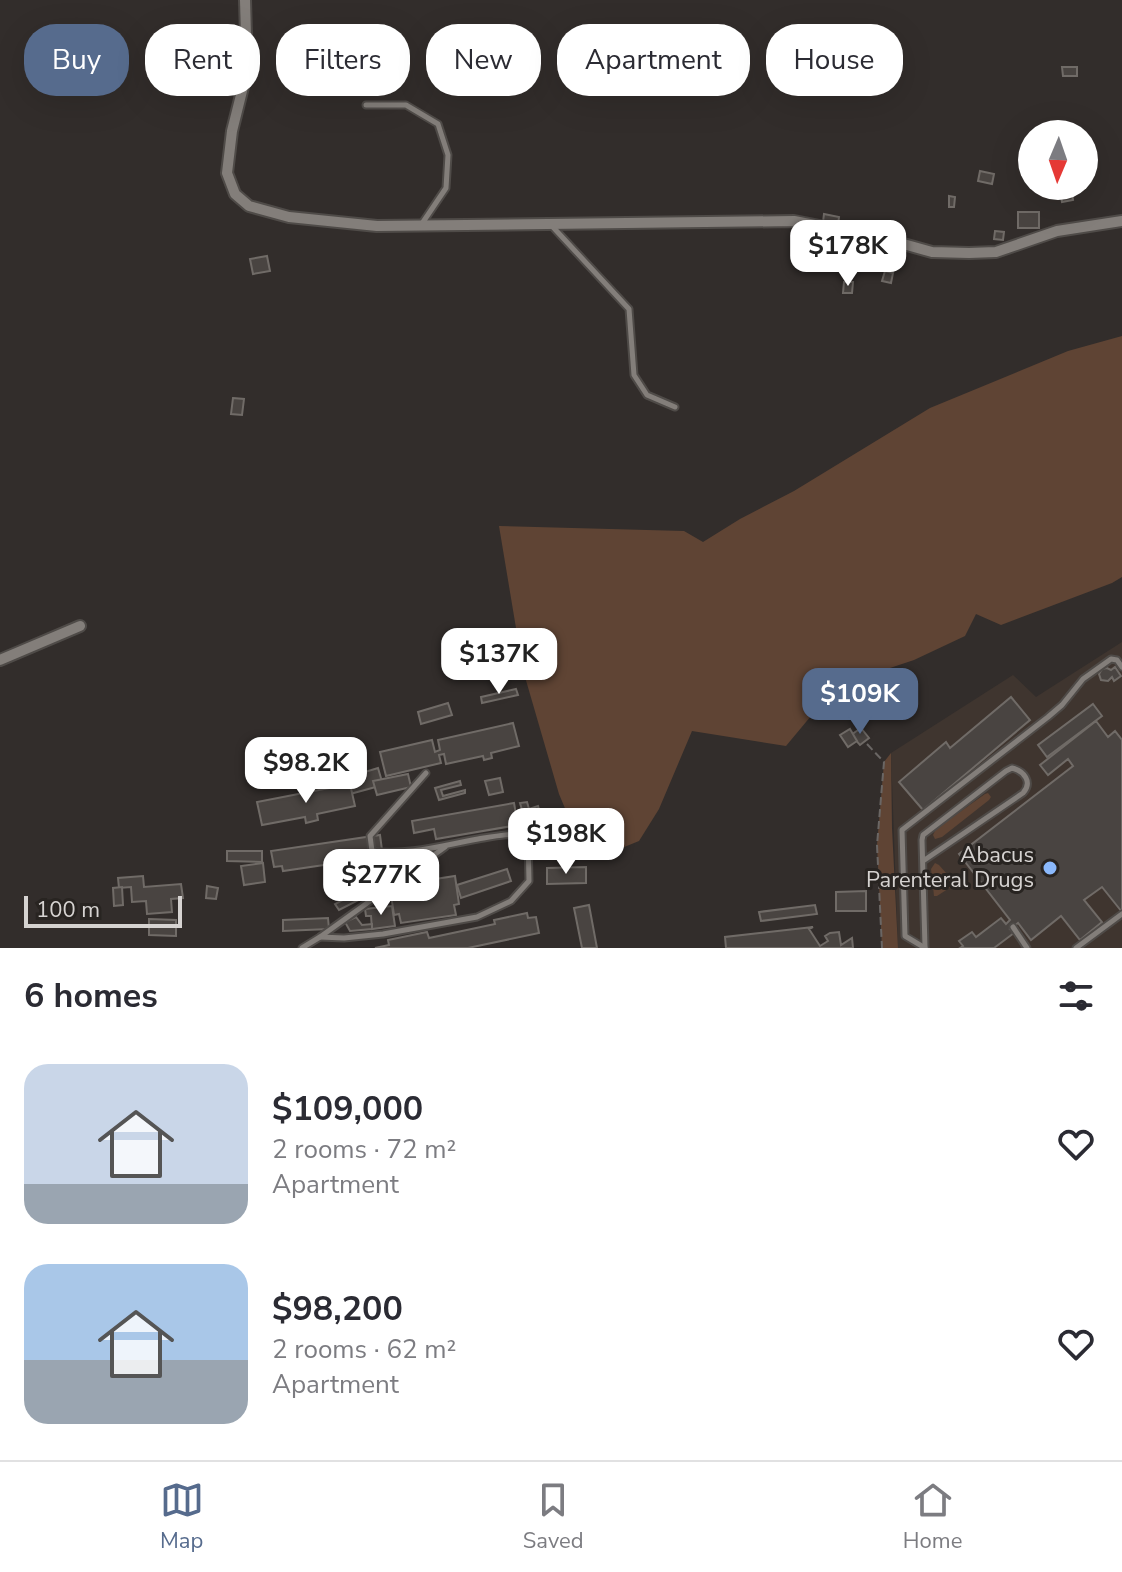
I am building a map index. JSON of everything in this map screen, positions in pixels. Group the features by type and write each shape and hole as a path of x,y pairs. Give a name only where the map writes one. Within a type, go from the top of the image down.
{"street":[{"path":"245,0 247,71 232,131 227,173 235,194 249,206 289,217 377,226 794,221 882,238 932,252 969,253 996,252 1057,231 1122,221"},
{"path":"0,660 80,626"}],"lane":[{"path":"366,105 406,105 438,124 448,155 446,188 421,225"},
{"path":"551,224 629,309 634,375 647,395 675,407"},
{"path":"925,948 905,936 902,830 1048,717 1083,679 1111,659 1117,660 1122,667"},
{"path":"923,861 1023,793 1028,788 1028,781 1021,771 1012,768 1006,771 923,835 923,861 925,948"},
{"path":"426,773 370,836 372,851 387,853 512,833 528,835 542,844"},
{"path":"320,937 383,934 477,917 511,901 529,881 528,835"},
{"path":"302,948 449,844"},
{"path":"1076,948 1122,914"},
{"path":"1013,927 1027,948"}],"path":[{"path":"867,744 884,762 877,845 882,948"},
{"path":"350,872 387,853"}],"shaded area":[{"path":"1122,336 1122,577 1001,625 976,614 965,636 914,660 836,686 786,746 692,731 659,809 639,841 607,854 585,856 559,794 523,670 499,526 684,531 703,542 930,408 1068,351"},
{"path":"1122,642 1122,948 898,948 891,753 1013,675 1036,697"},
{"path":"891,753 898,948 882,948 877,845 884,762"},
{"path":"988,793 991,797 989,800 942,837 935,839 936,829"},
{"path":"935,863 954,882 937,896 934,896 931,869"}],"building":[{"path":"1062,67 1077,67 1077,76 1063,76"},
{"path":"980,171 994,174 992,184 978,181"},
{"path":"949,196 955,197 954,207 949,207"},
{"path":"1018,212 1039,212 1039,228 1018,228"},
{"path":"824,214 839,217 838,225 823,222"},
{"path":"995,231 1004,232 1003,240 994,239"},
{"path":"267,256 270,271 253,274 250,259"},
{"path":"885,271 893,273 891,283 882,281"},
{"path":"844,282 853,282 852,293 843,293"},
{"path":"233,398 244,399 242,415 231,414"},
{"path":"1115,667 1121,676 1114,681 1112,677 1108,681 1101,680 1099,674 1102,669"},
{"path":"516,689 518,695 482,703 481,697"},
{"path":"864,696 875,711 859,719 850,706"},
{"path":"1011,697 1030,720 923,810 899,782 946,742 950,748"},
{"path":"448,703 452,715 421,724 418,712"},
{"path":"1093,704 1102,716 1047,757 1038,745"},
{"path":"1096,721 1108,737 1115,731 1122,740 1122,912 1102,887 1084,900 1102,922 1080,940 1061,916 1031,940 1018,923 1010,929 1014,933 994,948 960,948 963,946 959,941 972,932 976,937 1001,918 1006,924 1010,920 959,854 1073,766 1068,759 1048,775 1040,765"},
{"path":"513,723 519,746 491,753 492,758 484,760 483,756 446,764 444,754 439,755 441,763 386,776 380,752 432,740 435,752 440,750 438,740"},
{"path":"861,728 869,738 860,745 851,735"},
{"path":"850,729 857,741 848,747 840,735"},
{"path":"378,768 383,785 350,794 345,778"},
{"path":"408,774 411,787 377,795 373,781"},
{"path":"500,778 503,792 489,795 485,781"},
{"path":"460,781 461,785 441,790 443,796 465,790 465,793 439,800 435,788"},
{"path":"350,784 355,806 317,814 318,820 306,823 305,817 262,825 257,802"},
{"path":"527,802 529,809 538,806 543,823 533,825 531,818 525,820 520,803"},
{"path":"514,803 518,825 436,839 434,829 414,833 412,821"},
{"path":"380,835 382,850 364,853 365,859 283,871 282,866 274,867 271,851"},
{"path":"227,851 262,851 262,862 227,861"},
{"path":"263,863 265,882 244,885 241,866"},
{"path":"586,867 586,883 547,884 547,868"},
{"path":"507,869 511,881 461,898 457,885"},
{"path":"143,876 144,887 181,884 183,898 171,899 172,912 147,914 146,901 132,902 131,887 119,888 118,878"},
{"path":"373,876 380,889 339,910 335,904 352,895 349,890"},
{"path":"455,876 459,904 454,905 456,915 401,923 399,914 394,915 391,895 404,893 403,884"},
{"path":"207,886 218,888 216,899 206,898"},
{"path":"122,887 123,905 114,906 113,888"},
{"path":"866,891 866,911 836,911 836,892"},
{"path":"589,905 597,948 582,948 574,908"},
{"path":"815,905 817,914 761,921 759,912"},
{"path":"392,906 395,926 372,929 371,916 366,916 365,909"},
{"path":"527,913 528,918 536,917 539,933 468,948 375,948 389,945 388,940 427,932 429,938 495,924 494,920"},
{"path":"356,917 362,925 372,924 372,929 350,931 345,922"},
{"path":"328,918 329,929 283,931 283,920"},
{"path":"149,919 176,920 176,936 149,935"},
{"path":"813,927 809,929 820,946 828,941 825,936 839,932 841,945 852,938 853,948 726,948 725,937"}],"place":[{"name":"Abacus Parenteral Drugs","path":"1050,868"}]}
